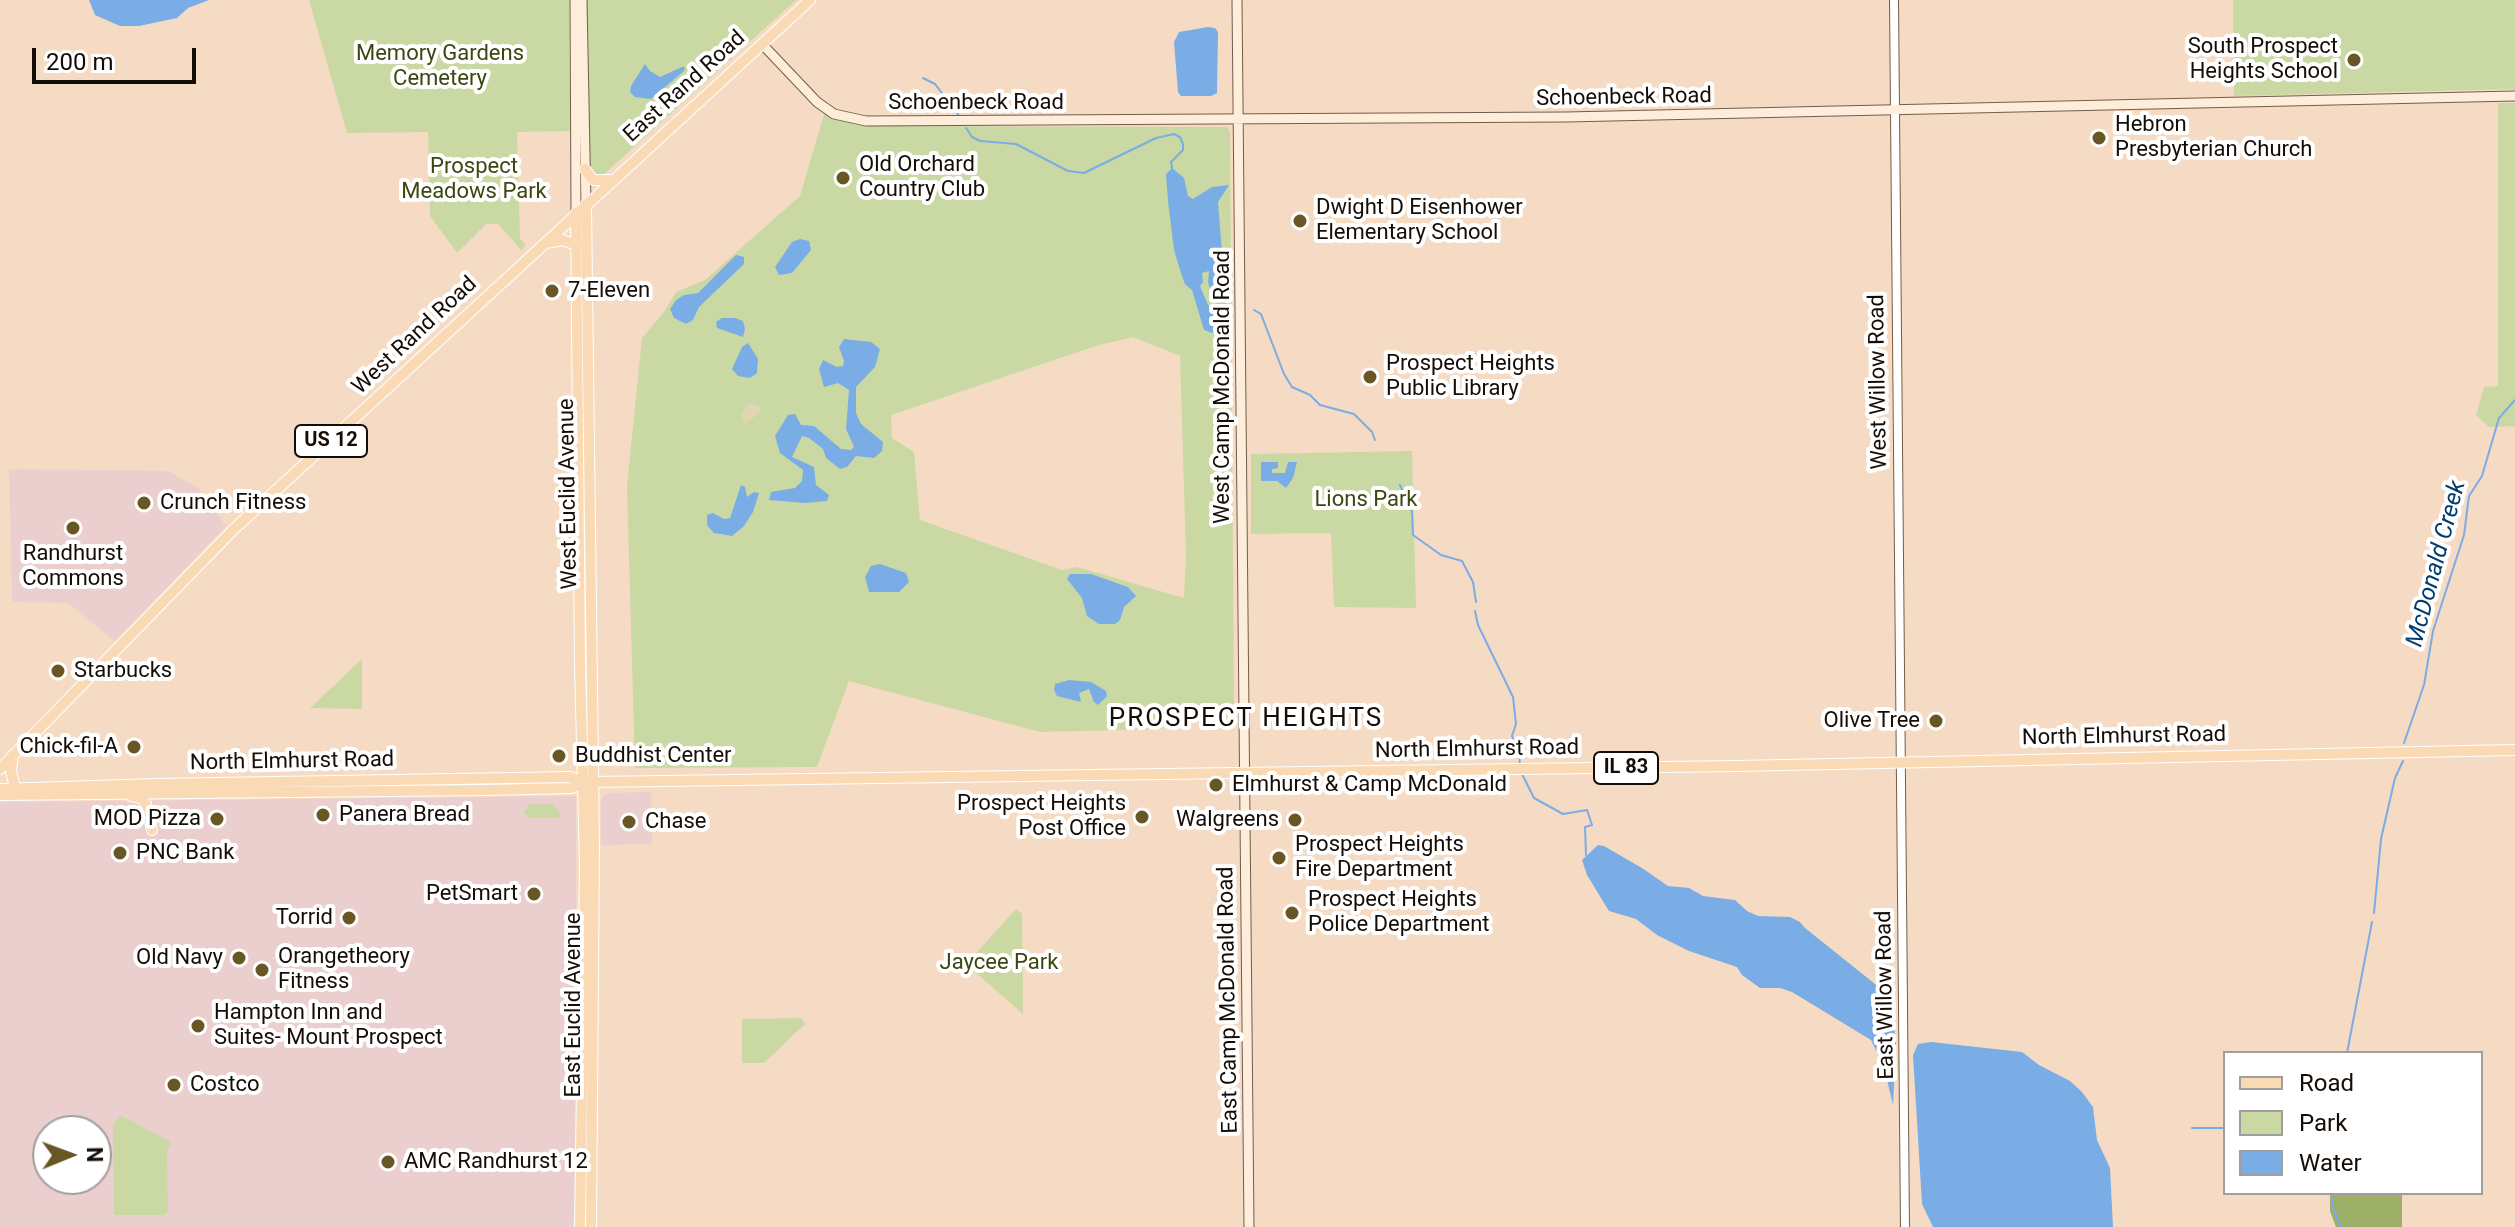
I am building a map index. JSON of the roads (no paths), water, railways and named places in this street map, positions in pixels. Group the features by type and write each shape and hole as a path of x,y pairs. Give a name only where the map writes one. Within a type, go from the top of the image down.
{"main road":[{"path":"575,0 576,213"},
{"path":"582,0 586,204"},
{"name":"East Rand Road","path":"586,204 810,0"},
{"name":"West Camp McDonald Road","path":"1237,0 1246,773"},
{"name":"Schoenbeck Road","path":"762,44 817,102 834,114 866,121 1566,117 2515,96"},
{"path":"585,169 588,176 597,181 613,180"},
{"name":"West Rand Road","path":"0,769 234,529 586,204"},
{"name":"West Euclid Avenue","path":"586,204 587,782"},
{"name":"West Euclid Avenue","path":"576,213 587,782"},
{"path":"544,244 562,240 577,245"},
{"name":"North Elmhurst Road","path":"0,792 15,787 571,777 587,782 1246,773 2515,750"},
{"path":"13,755 11,772 15,787"},
{"name":"East Camp McDonald Road","path":"1246,773 1249,1227"},
{"name":"North Elmhurst Road","path":"0,792 121,794 572,788 587,782"},
{"name":"East Euclid Avenue","path":"580,1227 587,782"},
{"name":"East Euclid Avenue","path":"587,782 594,1077 591,1227"},
{"path":"121,794 141,798 146,804 152,830"}],"street":[{"name":"West Willow Road","path":"1894,0 1901,763"},
{"name":"East Willow Road","path":"1901,763 1905,1227"}],"water":[{"path":"89,0 209,0 188,8 177,18 139,26 120,26 95,15"},
{"path":"1208,27 1218,32 1217,93 1211,96 1181,96 1178,92 1174,42 1179,32"},
{"path":"645,64 660,77 685,67 651,99 635,97 630,92 631,86"},
{"path":"1172,168 1184,178 1188,196 1193,199 1212,187 1229,185 1218,202 1226,303 1231,312 1224,326 1226,338 1204,330 1192,290 1182,276 1174,250 1166,174","holes":["1209,271 1212,295 1217,298 1216,305 1212,307 1208,305 1200,286 1202,273"]},
{"path":"800,239 809,241 811,250 792,273 779,275 775,267 792,242"},
{"path":"736,255 744,257 744,264 699,307 693,320 686,324 674,318 670,309 676,300 698,293"},
{"path":"722,318 743,321 743,337 717,328 716,322"},
{"path":"844,339 871,342 880,349 875,367 856,387 856,413 861,424 883,442 882,451 874,458 856,456 847,467 840,469 826,458 823,449 802,436 792,457 814,467 816,485 829,495 827,501 769,500 771,492 795,488 802,481 803,470 780,453 775,436 788,415 795,414 801,425 814,426 841,449 851,450 854,447 846,429 849,390 838,383 824,387 819,369 823,360 837,367 843,366 839,347"},
{"path":"748,343 758,359 757,373 750,378 738,376 732,369 742,347"},
{"path":"1261,462 1278,462 1278,468 1272,469 1272,473 1285,473 1288,462 1297,462 1293,478 1286,488 1277,481 1261,481"},
{"path":"741,485 745,487 747,497 754,492 759,493 753,512 744,526 732,536 714,533 707,525 707,515 713,513 724,519 730,518"},
{"path":"880,564 906,573 909,582 899,592 869,592 865,577 871,566"},
{"path":"1070,574 1091,574 1128,587 1136,596 1124,607 1120,620 1115,624 1099,624 1087,616 1082,598 1067,579"},
{"path":"1069,680 1091,682 1106,691 1107,696 1098,705 1089,689 1079,693 1081,702 1057,696 1055,684"},
{"path":"1598,845 1668,886 1689,888 1703,896 1735,900 1758,916 1790,917 1800,922 1885,992 1896,1041 1893,1105 1884,1067 1871,1040 1792,992 1780,988 1760,988 1742,975 1737,967 1689,951 1657,935 1636,919 1609,911 1587,875 1582,860"},
{"path":"1931,1042 2022,1052 2070,1081 2082,1092 2093,1107 2097,1140 2110,1168 2113,1227 1933,1227 1922,1204 1913,1055 1918,1044"}],"waterway":[{"path":"923,78 935,84 960,117"},
{"path":"966,128 972,137 980,141 1016,144 1068,171 1084,173 1156,138 1174,134 1180,137 1183,150 1171,162 1172,168"},
{"path":"1254,310 1261,314 1292,387 1310,395 1320,405 1354,414 1372,432 1375,440"},
{"name":"McDonald Creek","path":"2404,743 2424,685 2433,631 2464,535 2469,496 2482,476 2499,418 2515,400"},
{"path":"1400,485 1412,512 1413,535 1441,555 1462,561 1473,582 1476,602"},
{"path":"1475,611 1478,625 1513,697 1516,724 1512,736 1519,752 1520,766"},
{"name":"McDonald Creek","path":"2374,913 2381,839 2395,778 2403,761"},
{"path":"1522,774 1534,798 1563,814 1587,810 1592,825 1585,827 1586,855"},
{"name":"McDonald Creek","path":"2347,1051 2372,922"},
{"path":"2192,1128 2223,1128"},
{"name":"McDonald Creek","path":"2332,1195 2332,1206 2341,1227"}],"place":[{"name":"South Prospect Heights School","path":"2354,60"},
{"name":"Hebron Presbyterian Church","path":"2099,138"},
{"name":"Old Orchard Country Club","path":"843,178"},
{"name":"Dwight D Eisenhower Elementary School","path":"1300,221"},
{"name":"7-Eleven","path":"552,291"},
{"name":"Prospect Heights Public Library","path":"1370,377"},
{"name":"Crunch Fitness","path":"144,503"},
{"name":"Randhurst Commons","path":"73,528"},
{"name":"Starbucks","path":"58,671"},
{"name":"Olive Tree","path":"1936,721"},
{"name":"Chick-fil-A","path":"134,747"},
{"name":"Buddhist Center","path":"559,756"},
{"name":"Elmhurst & Camp McDonald","path":"1216,785"},
{"name":"Panera Bread","path":"323,815"},
{"name":"Prospect Heights Post Office","path":"1142,817"},
{"name":"MOD Pizza","path":"217,819"},
{"name":"Walgreens","path":"1295,820"},
{"name":"Chase","path":"629,822"},
{"name":"PNC Bank","path":"120,853"},
{"name":"Prospect Heights Fire Department","path":"1279,858"},
{"name":"PetSmart","path":"534,894"},
{"name":"Prospect Heights Police Department","path":"1292,913"},
{"name":"Torrid","path":"349,918"},
{"name":"Old Navy","path":"239,958"},
{"name":"Orangetheory Fitness","path":"262,970"},
{"name":"Hampton Inn and Suites- Mount Prospect","path":"198,1026"},
{"name":"Costco","path":"174,1085"},
{"name":"AMC Randhurst 12","path":"388,1162"}],"district":[{"name":"PROSPECT HEIGHTS","path":"1246,719"}],"park label":[{"name":"Memory Gardens Cemetery","path":"440,66"},
{"name":"Prospect Meadows Park","path":"474,180"},
{"name":"Lions Park","path":"1366,500"},
{"name":"Jaycee Park","path":"999,963"}]}
